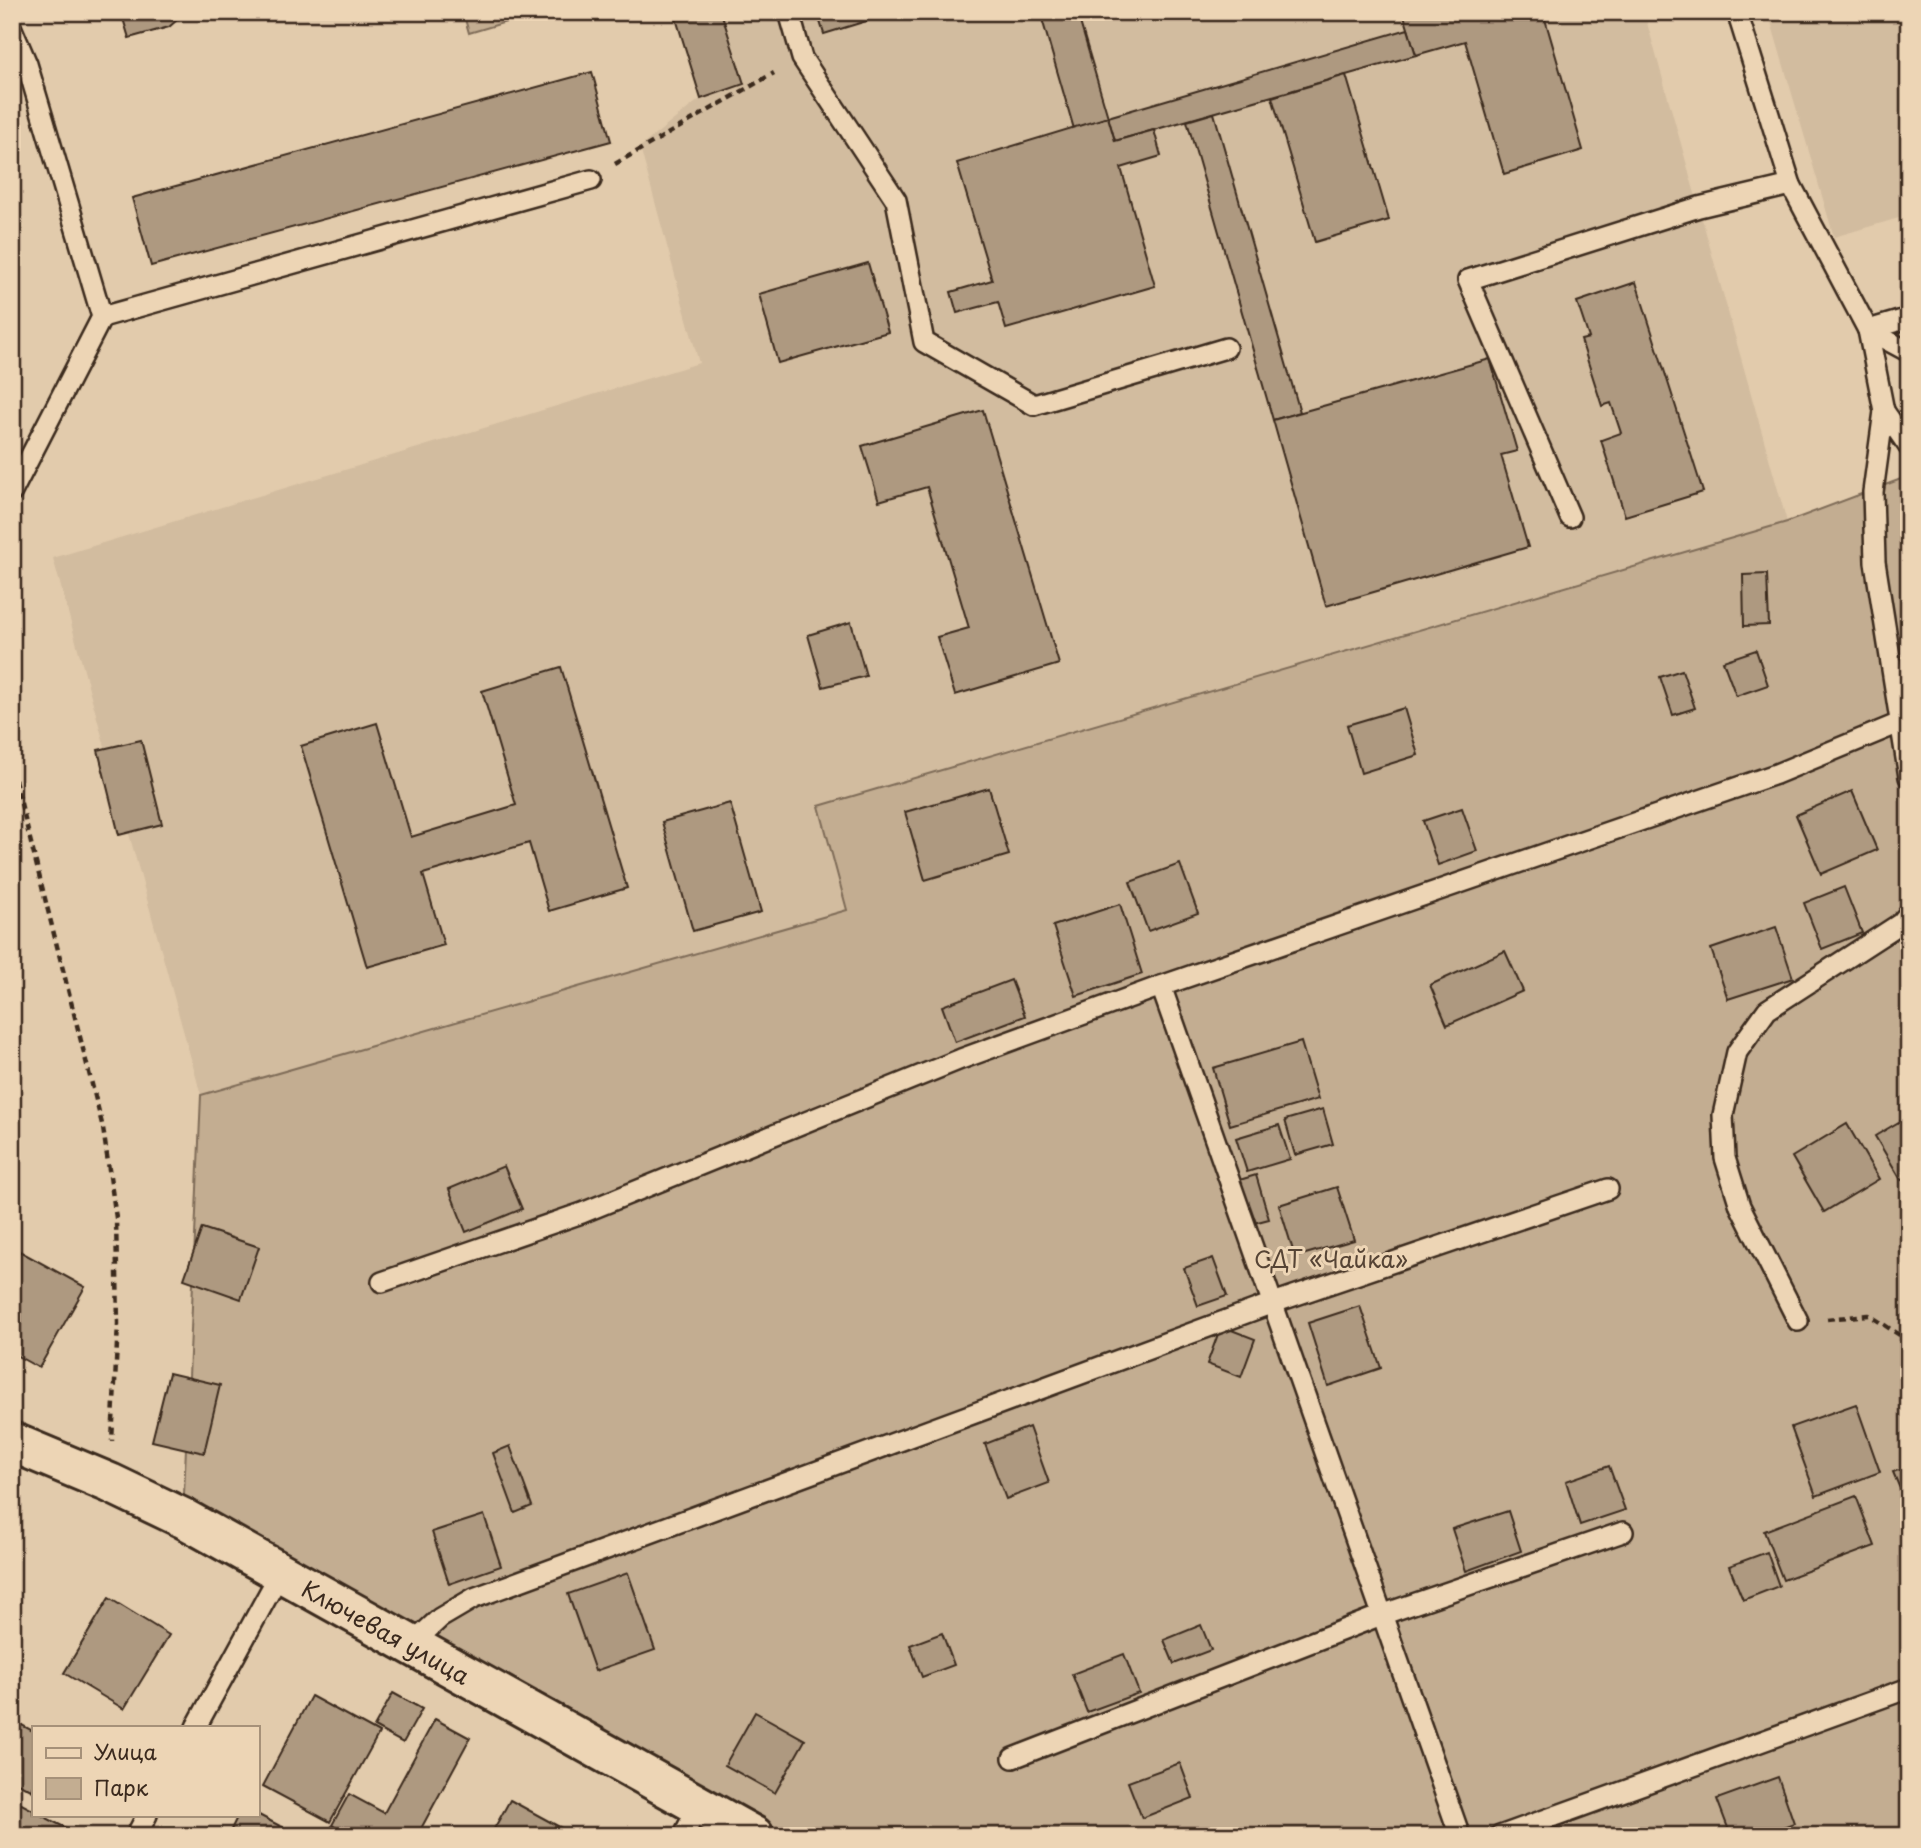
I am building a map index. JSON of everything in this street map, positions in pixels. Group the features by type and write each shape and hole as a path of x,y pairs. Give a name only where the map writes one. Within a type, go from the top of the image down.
{"street":[{"name":"Ключевая улица","path":"12,1442 110,1483 183,1518 411,1646 691,1820 754,1836"}],"lane":[{"path":"789,12 802,58 896,200 924,342 1034,405 1226,348"},
{"path":"1737,12 1791,185 1868,330 1884,411 1873,492 1875,562 1909,776"},
{"path":"12,29 27,64 102,317 12,492"},
{"path":"102,317 591,180"},
{"path":"1570,517 1468,280 1699,207 1791,185"},
{"path":"1868,330 1909,318"},
{"path":"1868,330 1909,352"},
{"path":"1884,411 1909,447"},
{"path":"382,1282 582,1213 961,1059 1161,986 1776,774 1902,722"},
{"path":"1798,1321 1740,1206 1725,1158 1723,1115 1737,1052 1767,1010 1901,923 1909,913"},
{"path":"1161,986 1460,1836"},
{"path":"411,1646 440,1618 474,1598 1273,1303 1608,1189"},
{"path":"1013,1758 1384,1614 1623,1532"},
{"path":"196,1726 281,1573"},
{"path":"1500,1836 1909,1688"},
{"path":"136,1836 146,1816"}],"path":[{"path":"591,180 640,147 802,58"},
{"path":"12,768 103,1128 114,1205 118,1324 110,1483"},
{"path":"1798,1321 1869,1315 1909,1341"}],"shaded area":[{"path":"674,12 1644,12 1787,522 819,806 847,910 201,1095 53,558 699,363 640,147 700,99"},
{"path":"1768,12 1909,12 1909,215 1834,237"}],"green space":[{"path":"463,12 540,12 469,33"},
{"name":"СДТ «Чайка»","path":"1909,476 1909,1836 754,1836 183,1518 201,1095 847,910 819,806 1787,522"}],"building":[{"path":"121,12 186,12 169,27 129,38"},
{"path":"674,12 721,12 744,84 701,99"},
{"path":"817,12 896,12 824,34"},
{"path":"1040,12 1077,12 1108,117 1074,129"},
{"path":"1403,12 1543,12 1583,150 1504,174 1465,41 1416,55"},
{"path":"1408,29 1416,55 1115,141 1108,117"},
{"path":"592,72 611,141 151,266 132,198"},
{"path":"1346,75 1389,220 1315,242 1272,97"},
{"path":"1214,113 1300,412 1273,420 1187,121"},
{"path":"1108,117 1115,141 1154,130 1161,156 1121,168 1155,286 1006,329 998,302 957,313 951,292 992,280 957,163"},
{"path":"868,263 888,332 778,363 759,294"},
{"path":"1636,282 1703,492 1625,516 1601,440 1621,433 1611,403 1602,406 1581,340 1589,338 1577,302"},
{"path":"1490,359 1517,451 1501,455 1528,547 1326,606 1273,420"},
{"path":"983,410 1059,664 955,695 937,637 969,628 927,487 879,501 862,446"},
{"path":"1767,574 1769,625 1744,626 1743,575"},
{"path":"851,622 866,676 823,687 808,635"},
{"path":"1756,650 1768,685 1736,696 1723,661"},
{"path":"561,667 627,888 549,911 529,843 423,874 444,945 367,967 301,746 377,723 411,837 516,805 482,691"},
{"path":"1682,670 1695,708 1673,715 1660,677"},
{"path":"1404,708 1418,755 1361,773 1347,725"},
{"path":"141,740 162,824 119,835 98,750"},
{"path":"989,788 1009,855 925,880 905,812"},
{"path":"1852,791 1877,850 1821,874 1796,815"},
{"path":"730,803 761,912 693,931 662,822"},
{"path":"1462,808 1477,851 1438,865 1423,821"},
{"path":"1180,864 1198,913 1148,931 1130,882"},
{"path":"1844,887 1862,933 1822,949 1804,903"},
{"path":"1120,904 1142,974 1076,996 1053,926"},
{"path":"1776,927 1793,978 1728,999 1711,949"},
{"path":"1505,951 1523,991 1447,1025 1430,985"},
{"path":"1011,980 1025,1016 955,1042 942,1006"},
{"path":"1301,1042 1318,1099 1230,1125 1213,1068"},
{"path":"1323,1109 1333,1144 1295,1155 1285,1120"},
{"path":"1909,1116 1909,1176 1901,1180 1875,1136"},
{"path":"1847,1124 1879,1179 1824,1212 1792,1157"},
{"path":"1279,1125 1290,1159 1247,1172 1236,1138"},
{"path":"504,1166 522,1209 466,1232 449,1189"},
{"path":"1256,1175 1269,1219 1246,1225 1233,1182"},
{"path":"1337,1187 1354,1240 1295,1257 1279,1205"},
{"path":"202,1228 259,1247 241,1299 184,1279"},
{"path":"12,1247 85,1287 39,1368 12,1353"},
{"path":"1213,1258 1227,1296 1198,1306 1184,1268"},
{"path":"1360,1306 1381,1368 1328,1386 1308,1323"},
{"path":"1221,1326 1255,1339 1241,1377 1207,1364"},
{"path":"169,1373 220,1385 204,1453 152,1441"},
{"path":"1856,1404 1880,1472 1816,1496 1791,1427"},
{"path":"1029,1427 1049,1483 1006,1499 985,1444"},
{"path":"510,1446 532,1506 515,1513 493,1453"},
{"path":"1609,1466 1625,1510 1580,1525 1566,1481"},
{"path":"1909,1466 1909,1510 1893,1472"},
{"path":"1856,1496 1875,1546 1783,1580 1764,1531"},
{"path":"1508,1511 1521,1551 1466,1571 1452,1529"},
{"path":"484,1515 501,1566 449,1584 432,1532"},
{"path":"1767,1552 1779,1586 1743,1600 1729,1566"},
{"path":"628,1573 655,1650 595,1671 568,1594"},
{"path":"109,1598 169,1635 124,1709 64,1673"},
{"path":"1201,1625 1211,1650 1174,1664 1164,1640"},
{"path":"942,1633 954,1665 922,1677 910,1645"},
{"path":"1124,1654 1139,1693 1087,1712 1072,1674"},
{"path":"393,1693 422,1709 403,1743 374,1727"},
{"path":"311,1696 379,1733 330,1822 263,1786"},
{"path":"755,1712 805,1740 775,1793 725,1765"},
{"path":"435,1719 470,1738 417,1836 351,1836 332,1825 349,1794 384,1813"},
{"path":"18,1723 32,1730 32,1790 12,1780 12,1734"},
{"path":"1180,1763 1193,1798 1142,1818 1128,1782"},
{"path":"1778,1777 1794,1823 1759,1836 1731,1836 1717,1799"},
{"path":"12,1799 32,1809 32,1816 43,1816 66,1828 62,1836 12,1836"},
{"path":"510,1800 576,1836 490,1836"},
{"path":"259,1815 299,1836 228,1836 238,1816"}]}
